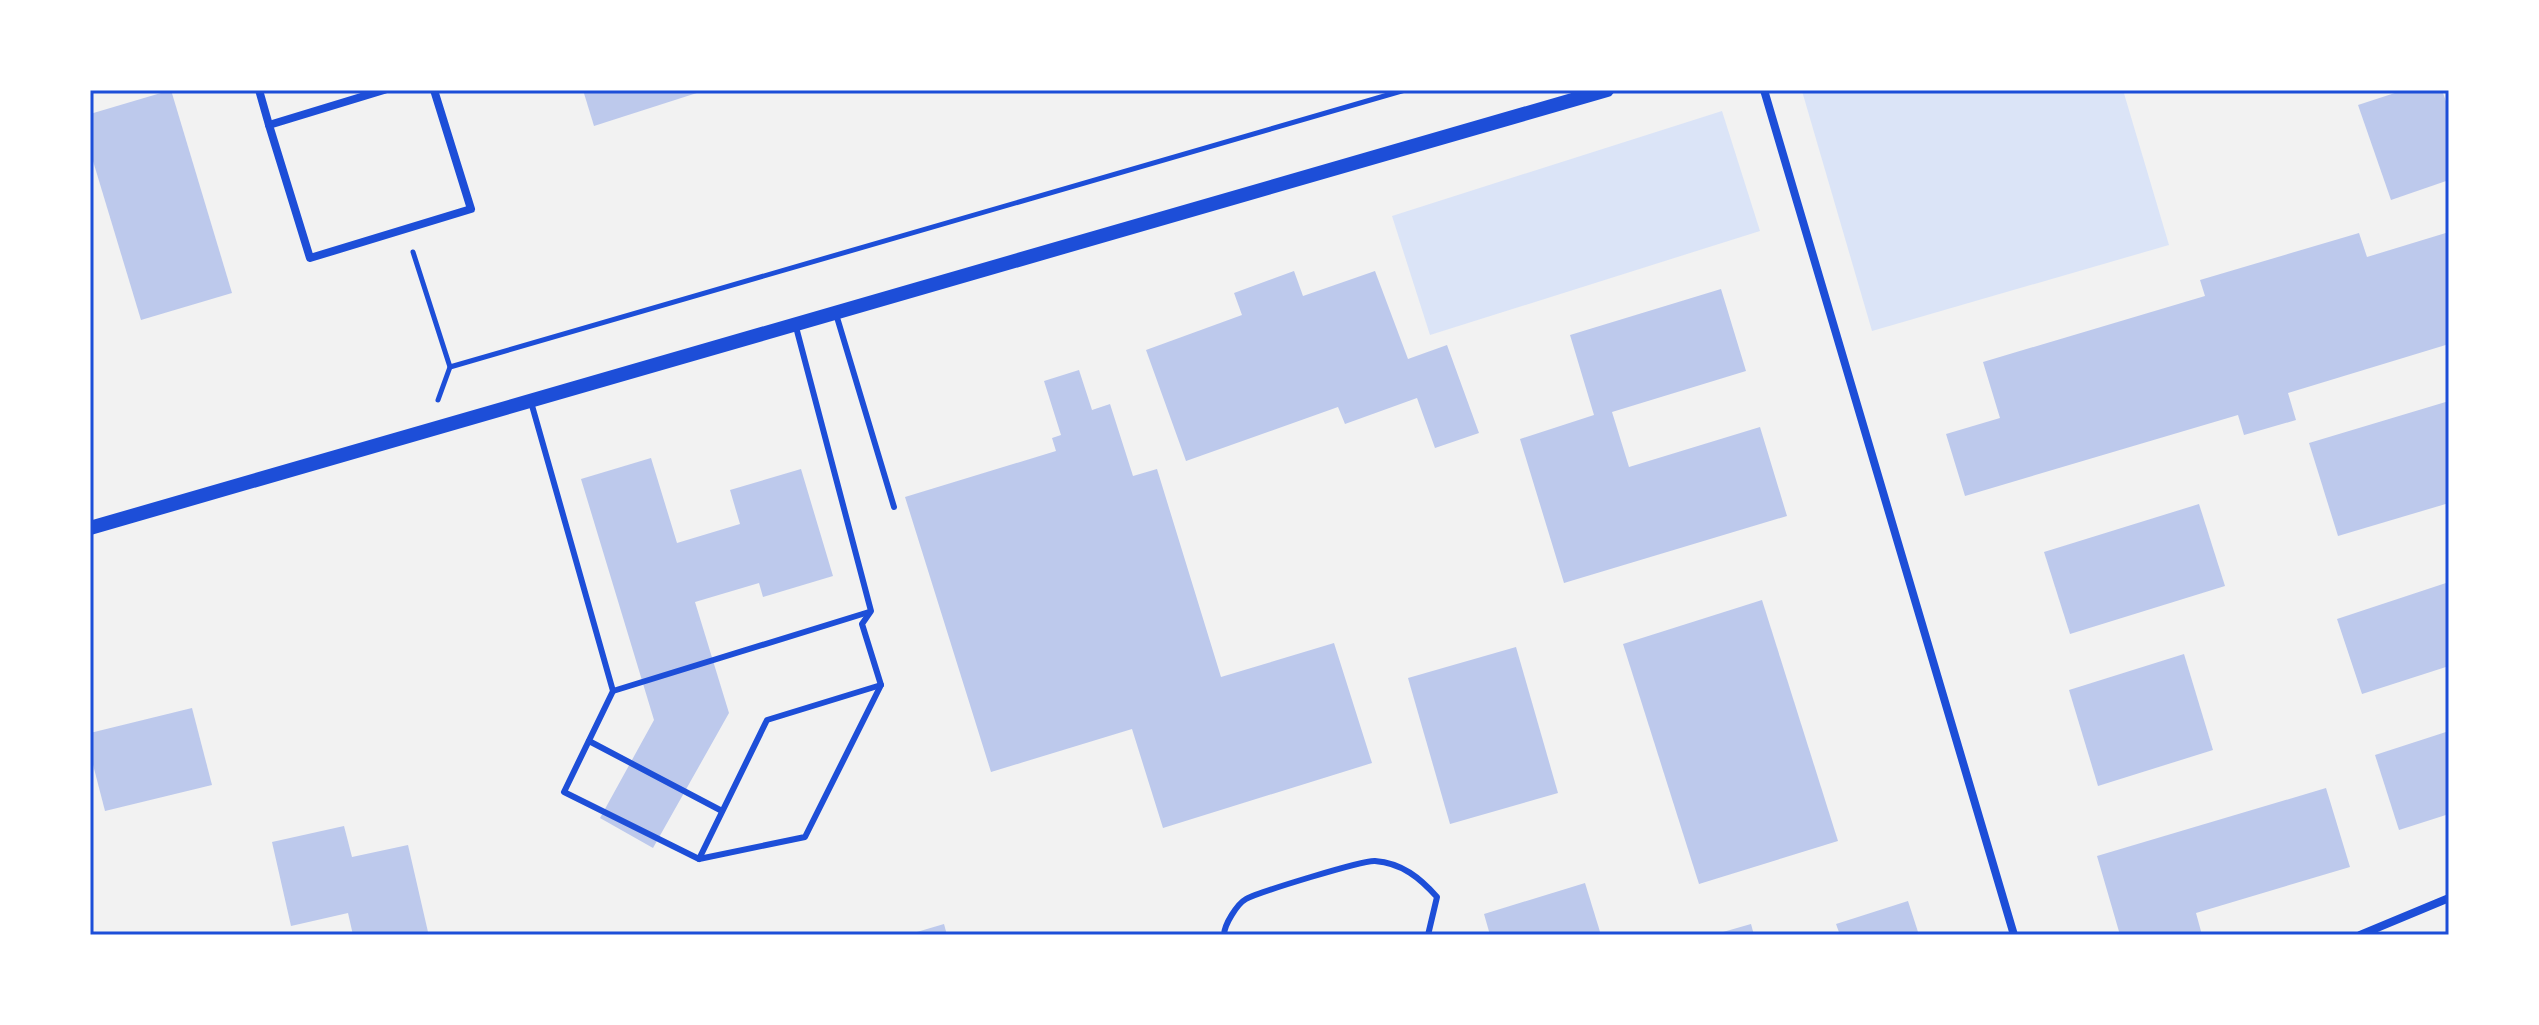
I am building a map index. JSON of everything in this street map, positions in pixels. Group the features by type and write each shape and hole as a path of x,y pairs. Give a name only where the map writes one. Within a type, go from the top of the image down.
{"street":[{"path":"259,90 310,258 471,209 434,90"},
{"path":"269,125 384,90"},
{"path":"90,528 1607,90"},
{"path":"1764,90 2014,935"},
{"path":"2360,935 2449,898"}],"lane":[{"path":"836,314 894,507"},
{"path":"531,402 613,691 564,792 699,859 805,837 881,685 862,624 871,611 795,326"},
{"path":"613,691 871,611"},
{"path":"699,859 767,720 881,685"},
{"path":"589,741 722,811"},
{"path":"1224,935 1224,929 1243,900 1372,860 1398,866 1420,877 1437,897 1428,935"}],"path":[{"path":"405,229 450,367 1405,90"}],"shaded area":[{"path":"2123,90 2169,245 1872,331 1802,91"},
{"path":"1722,111 1760,231 1430,335 1392,216"}],"building":[{"path":"171,90 232,293 141,320 90,151 90,114"},
{"path":"583,90 702,90 703,91 594,126"},
{"path":"2404,90 2442,90 2449,110 2449,180 2391,200 2358,105"},
{"path":"2449,232 2449,344 2288,393 2296,420 2244,435 2238,415 1965,496 1946,434 2000,418 1983,362 2205,296 2200,280 2359,233 2367,257"},
{"path":"1294,271 1303,296 1375,271 1408,359 1447,345 1479,433 1435,448 1417,398 1345,424 1338,407 1186,461 1146,350 1242,315 1234,293"},
{"path":"1721,289 1746,371 1612,412 1629,467 1760,427 1787,516 1564,583 1520,439 1594,415 1570,335"},
{"path":"1079,370 1092,410 1110,404 1133,476 1157,469 1221,677 1334,643 1372,763 1163,828 1132,729 991,772 905,497 1056,451 1052,438 1061,435 1044,381"},
{"path":"2449,401 2449,503 2338,536 2309,443"},
{"path":"651,458 677,543 740,524 730,490 801,469 833,576 763,597 759,583 695,602 729,713 653,848 600,818 654,720 581,479"},
{"path":"2199,504 2225,586 2070,634 2044,552"},
{"path":"2449,582 2449,666 2362,694 2337,619"},
{"path":"1762,600 1838,841 1699,884 1623,644"},
{"path":"1516,647 1558,793 1450,824 1408,678"},
{"path":"2184,654 2213,750 2098,786 2069,690"},
{"path":"192,708 212,785 105,811 90,753 90,733"},
{"path":"2449,731 2449,814 2399,830 2375,755"},
{"path":"2326,788 2350,867 2196,913 2202,935 2120,935 2097,856"},
{"path":"344,826 352,857 408,845 428,932 353,935 348,913 291,926 272,842"},
{"path":"1585,883 1601,935 1490,935 1484,914"},
{"path":"1908,901 1919,935 1840,935 1836,924"},
{"path":"944,924 947,935 910,935 910,934"},
{"path":"1751,924 1754,935 1716,935 1716,934"}]}
